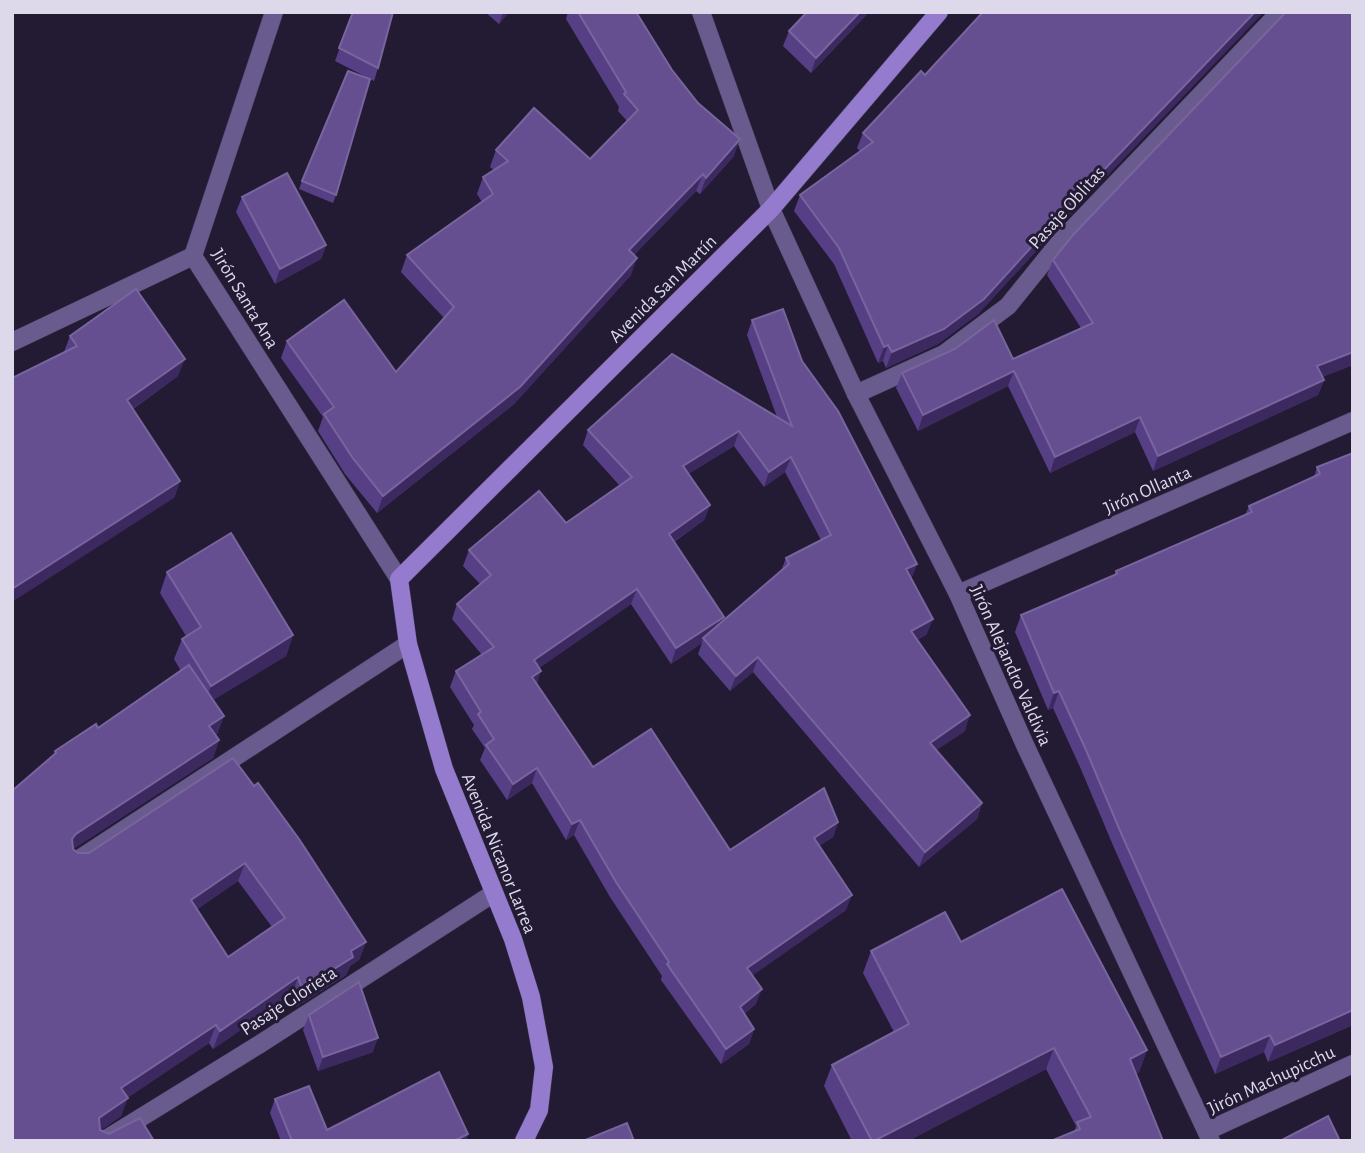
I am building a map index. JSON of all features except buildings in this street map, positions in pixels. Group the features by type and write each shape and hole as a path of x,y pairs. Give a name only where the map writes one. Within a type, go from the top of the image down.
{"main road":[{"name":"Avenida San Martín","path":"399,579 771,209 939,12"},
{"name":"Avenida Nicanor Larrea","path":"399,579 408,644 444,769 513,939 531,997 544,1067 539,1110 524,1141"}],"street":[{"name":"Jirón Santa Ana","path":"274,12 193,256 399,579"},
{"name":"Jirón Alejandro Valdivia","path":"701,12 771,209 856,394 958,594 1025,745 1209,1136"},
{"name":"Pasaje Oblitas","path":"856,394 944,354 1008,306 1059,243 1280,12"},
{"path":"12,342 193,256"},
{"name":"Jirón Ollanta","path":"958,594 1351,428"},
{"path":"76,861 408,644"},
{"name":"Pasaje Glorieta","path":"103,1141 260,1044 494,893"},
{"name":"Jirón Machupicchu","path":"1209,1136 1353,1064"}]}
